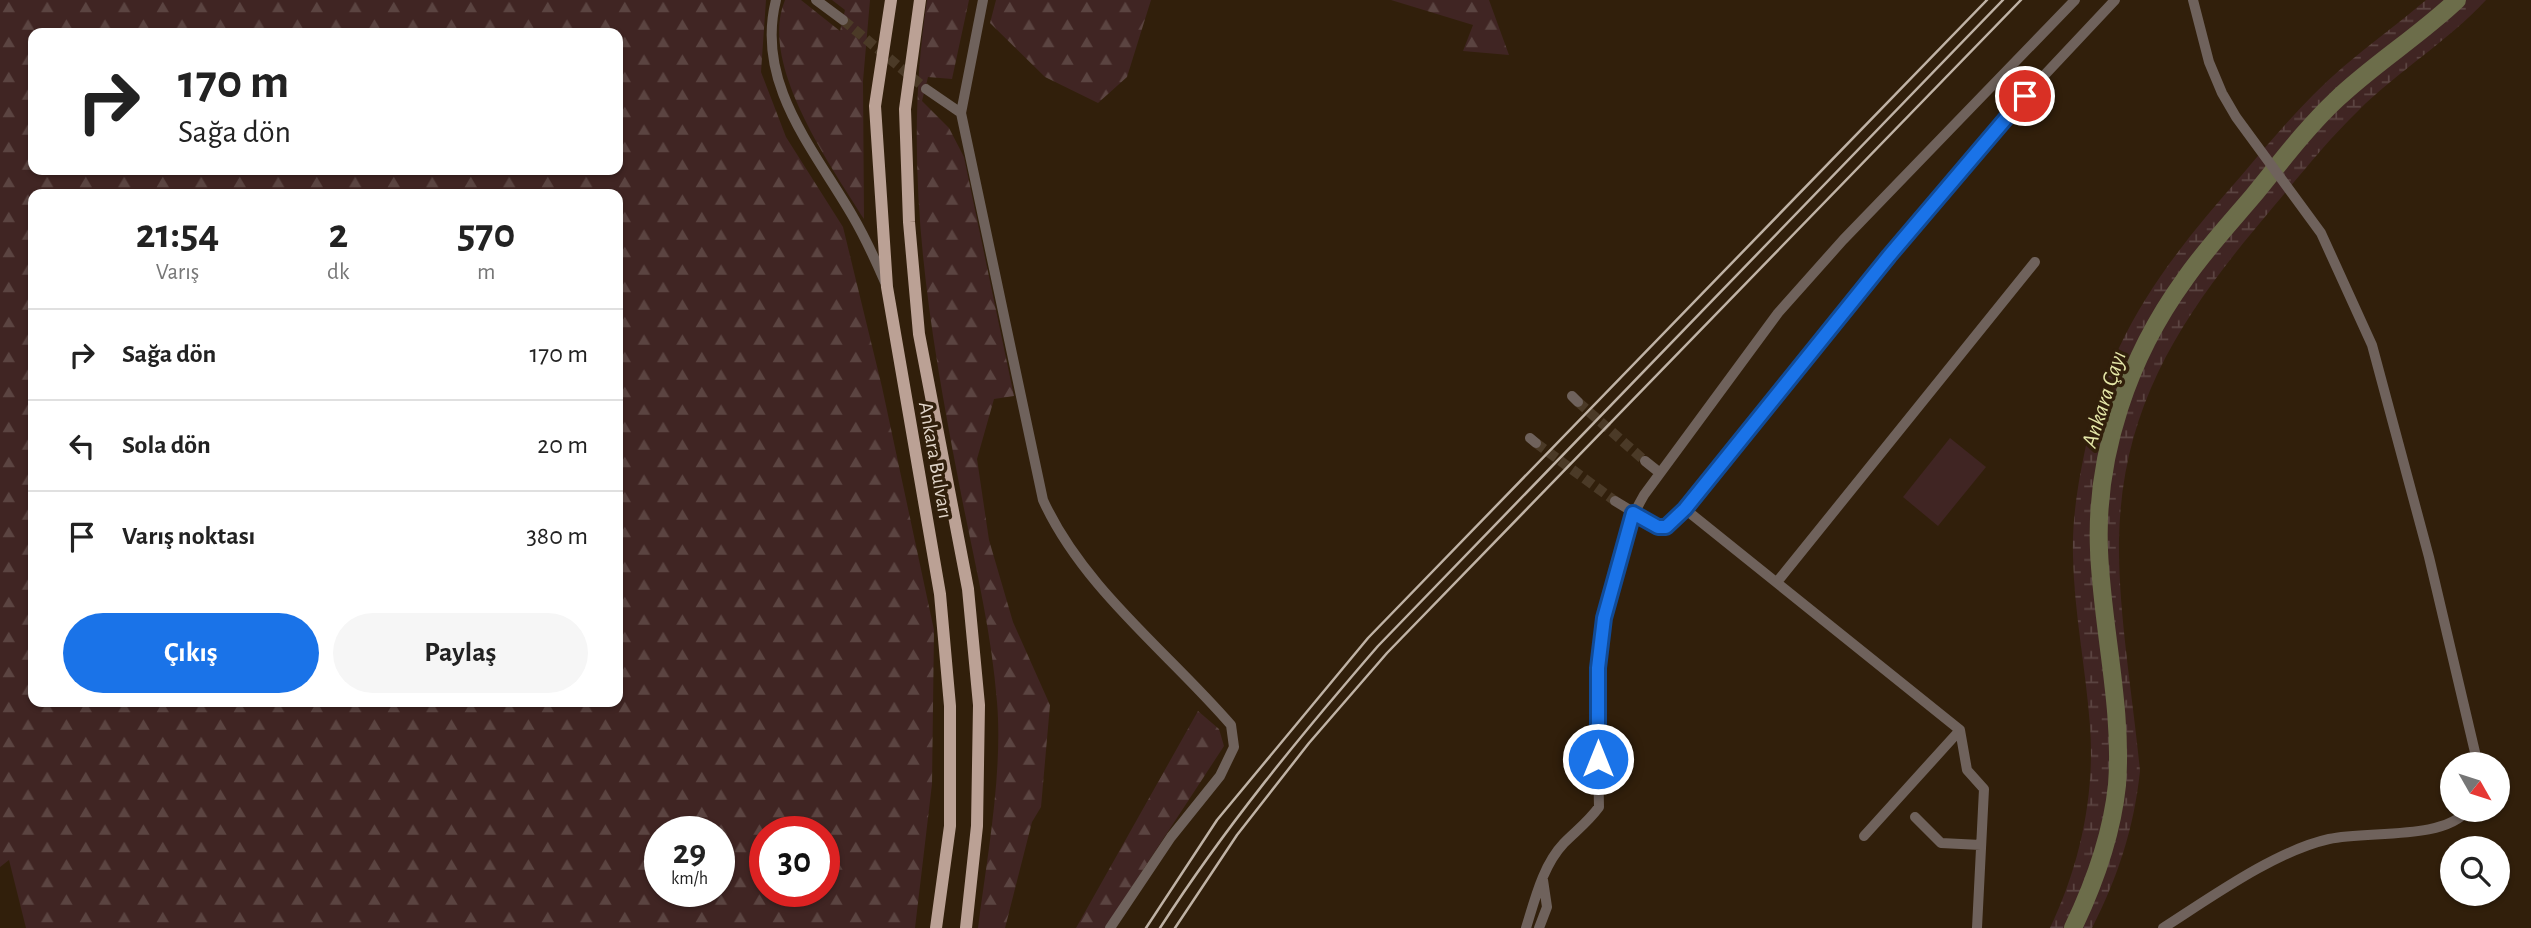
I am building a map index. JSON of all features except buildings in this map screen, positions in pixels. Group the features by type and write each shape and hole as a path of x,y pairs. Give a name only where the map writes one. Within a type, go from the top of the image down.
{"main road":[{"name":"Ankara Bulvarı","path":"891,0 875,106 887,287 940,594 950,706 950,826 936,928"},
{"name":"Ankara Bulvarı","path":"920,0 905,109 909,222 919,334 968,589 979,705 977,826 966,928"}],"street":[{"path":"776,0 771,19 773,63 789,116 851,214 887,287"},
{"path":"816,0 843,20"},
{"path":"983,0 961,113 1043,500 1054,525 1076,555 1135,624 1231,724 1234,747 1220,776 1171,837 1110,928"},
{"path":"1526,928 1548,865 1564,843 1586,826 1598,807 1598,668 1613,578 1633,513 1778,313 1843,240 2075,0"},
{"path":"1615,501 1658,527 1666,527 1685,509 1889,256 1999,125 2115,0"},
{"path":"2193,0 2209,62 2222,93 2236,117 2321,233 2372,345 2429,556 2475,752"},
{"path":"926,89 961,113"},
{"path":"1777,583 2035,262"},
{"path":"1645,461 1660,473"},
{"path":"1685,509 1960,730 1968,770 1984,789 1977,928"},
{"path":"1864,836 1960,730"},
{"path":"1915,817 1941,843 1981,845"},
{"path":"2163,928 2301,847 2352,834 2444,828 2452,822"},
{"path":"1539,928 1547,907 1543,880"}],"green space":[{"path":"0,0 766,0 761,72 786,137 843,227 882,387 934,630 932,784 915,928 26,928 9,860 0,867"},
{"path":"785,0 801,0 840,31 845,10 832,0 870,0 863,81 864,219 817,143 789,83 781,54 779,26"},
{"path":"927,0 969,0 952,79 928,77 922,101 949,128 964,157 1014,396 994,399 977,459 989,540 1013,622 1050,705 1041,807 1032,822 1005,928 978,928 996,786 997,702 986,617 937,358 922,240 917,121"},
{"path":"996,0 1151,0 1127,77 1098,103 1045,77 990,23"},
{"path":"1391,0 1489,0 1509,55 1463,51 1473,25"},
{"path":"2426,0 2486,0 2373,96 2305,170 2242,244 2214,282 2165,359 2146,399 2132,442 2123,489 2119,539 2123,625 2140,771 2134,812 2117,871 2092,928 2050,928 2070,880 2077,855 2090,778 2090,726 2076,599 2073,531 2084,455 2107,375 2142,305 2213,208 2316,93 2343,67"},
{"path":"1950,438 1986,467 1938,526 1903,497"},
{"path":"1198,711 1219,729 1224,746 1105,928 1076,928"}],"waterway":[{"name":"Ankara Çayı","path":"2073,928 2101,858 2117,785 2117,726 2101,579 2099,514 2110,442 2132,373 2165,309 2193,268 2304,134 2352,86 2457,0"}],"tunnel":[{"path":"843,20 926,89"},
{"path":"1578,402 1645,461"},
{"path":"1536,443 1615,501"}],"railway":[{"path":"1146,928 1217,820 1368,638 1987,0"},
{"path":"1160,928 1264,783 1378,646 2003,0"},
{"path":"1175,928 1237,835 1309,743 1387,653 2021,0"}],"route":[{"path":"1598,759 1598,668 1604,618 1633,513 1658,527 1666,527 1685,509 1889,256 2025,96"}]}
